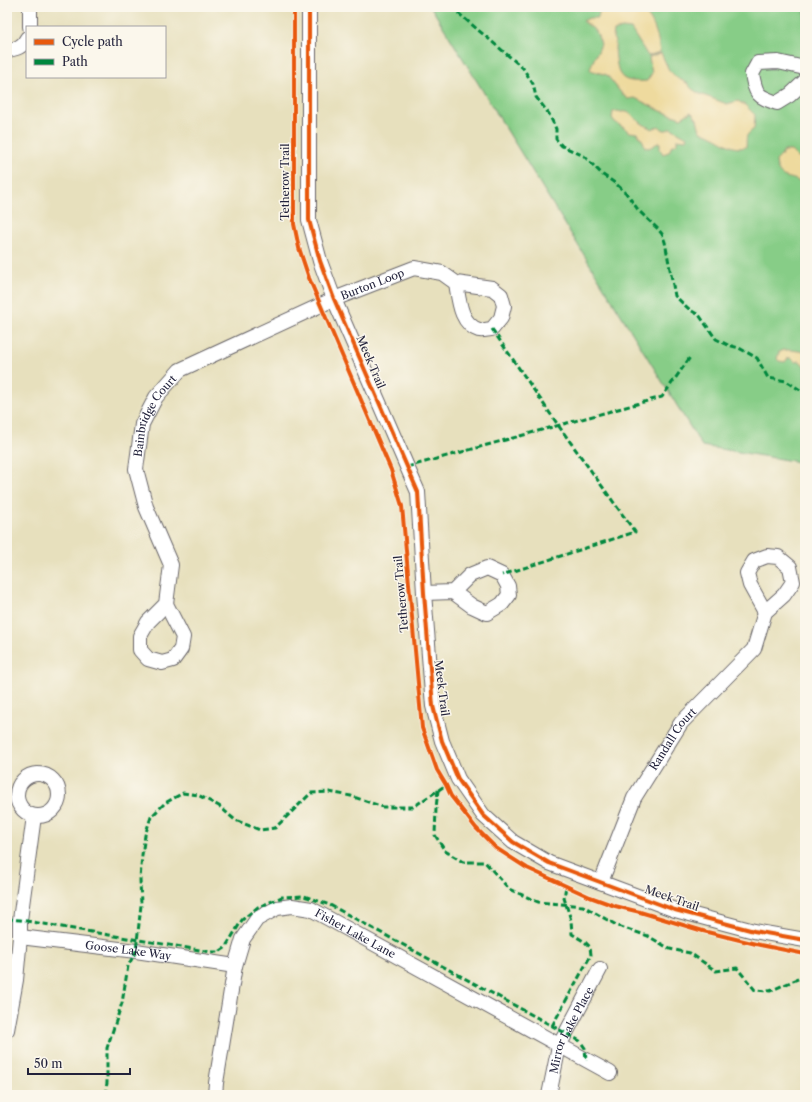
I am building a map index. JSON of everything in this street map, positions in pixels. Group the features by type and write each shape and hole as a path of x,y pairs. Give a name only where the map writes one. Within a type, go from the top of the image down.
{"street":[{"path":"30,7 30,26"},
{"name":"Meek Trail","path":"309,7 309,220 320,261 334,299 418,492 424,593 434,706 442,741 458,779 483,815 513,842 549,863 675,910 754,932 805,940"},
{"path":"7,50 17,48 26,41"},
{"path":"805,68 778,62 758,63 752,74 754,88 761,98 777,103 790,95 805,81"},
{"name":"Burton Loop","path":"334,299 414,268 442,273 456,283"},
{"name":"Bainbridge Court","path":"166,604 171,565 146,507 136,469 142,424 156,396 180,370 334,299"},
{"path":"424,593 453,592"},
{"name":"Randall Court","path":"602,882 634,798 681,723 754,649 765,612"},
{"path":"7,1030 16,980 20,920 34,816"},
{"name":"Fisher Lake Lane","path":"215,1095 235,966 244,940 257,919 278,908 292,906 311,909 610,1073"},
{"name":"Goose Lake Way","path":"20,938 136,950 235,966"},
{"name":"Mirror Lake Place","path":"549,1095 559,1046 600,969"}],"green space":[{"path":"431,7 805,7 805,463 702,446"}],"sand":[{"path":"618,6 641,10 646,14 654,26 660,52 648,56 631,29 622,28 614,31 613,38 615,42 617,67 625,79 631,81 647,81 652,73 649,57 661,53 669,70 677,78 687,83 692,89 700,94 727,104 738,101 745,105 755,115 754,129 747,135 746,147 732,147 700,131 697,119 691,112 681,118 661,111 635,98 628,99 622,94 607,75 590,70 601,44 596,31 583,21 589,18 598,18 600,7"},
{"path":"618,111 629,113 652,129 659,126 665,130 671,128 687,137 686,140 677,139 677,143 672,145 669,152 663,154 660,149 660,142 649,148 645,147 643,141 637,133 630,132 615,122 612,118 613,112"},
{"path":"784,151 791,151 798,158 805,157 805,196 801,196 803,185 799,181 783,176 777,168 776,161"},
{"path":"783,350 805,352 805,367 800,361 795,362 791,358 788,358 785,362 779,361 777,359 779,352"}],"marked path":[{"path":"451,7 523,68 533,84 536,97 549,114 556,129 556,139 562,146 584,156 603,175 615,183 626,193 639,211 662,234 665,242 675,296 690,310 699,315 716,339 728,345 739,348 757,358 768,378 786,381 805,393"},
{"path":"492,329 558,425 635,532 502,575"},
{"path":"407,467 662,397 691,356"},
{"path":"105,1095 107,1083 107,1048 122,1003 128,966 136,951 141,905 140,879 145,835 151,817 165,803 183,793 198,795 219,806 235,820 260,830 275,828 311,793 329,792 351,796 383,807 413,807 446,785"},
{"path":"438,790 435,835 445,851 463,862 485,862 509,889 538,902 583,906 618,926 648,936 670,949 690,953 716,971 737,968 755,990 770,991 800,978 805,979"},
{"path":"552,1026 591,955 590,947 572,934 571,920 564,898 566,886"},
{"path":"7,919 211,952 219,952 225,948 242,920 258,907 282,897 304,896 330,905 580,1041 585,1048 586,1061"}],"cycle path":[{"name":"Tetherow Trail","path":"294,7 294,224 299,248 309,278 391,470 402,506 422,728 437,770 451,796 476,828 496,848 527,868 590,897 615,906 703,931 805,954"},
{"path":"309,7 309,220 320,261 334,299 418,492 433,706 442,741 458,779 483,815 513,842 549,863 675,910 754,931 805,940"}]}
